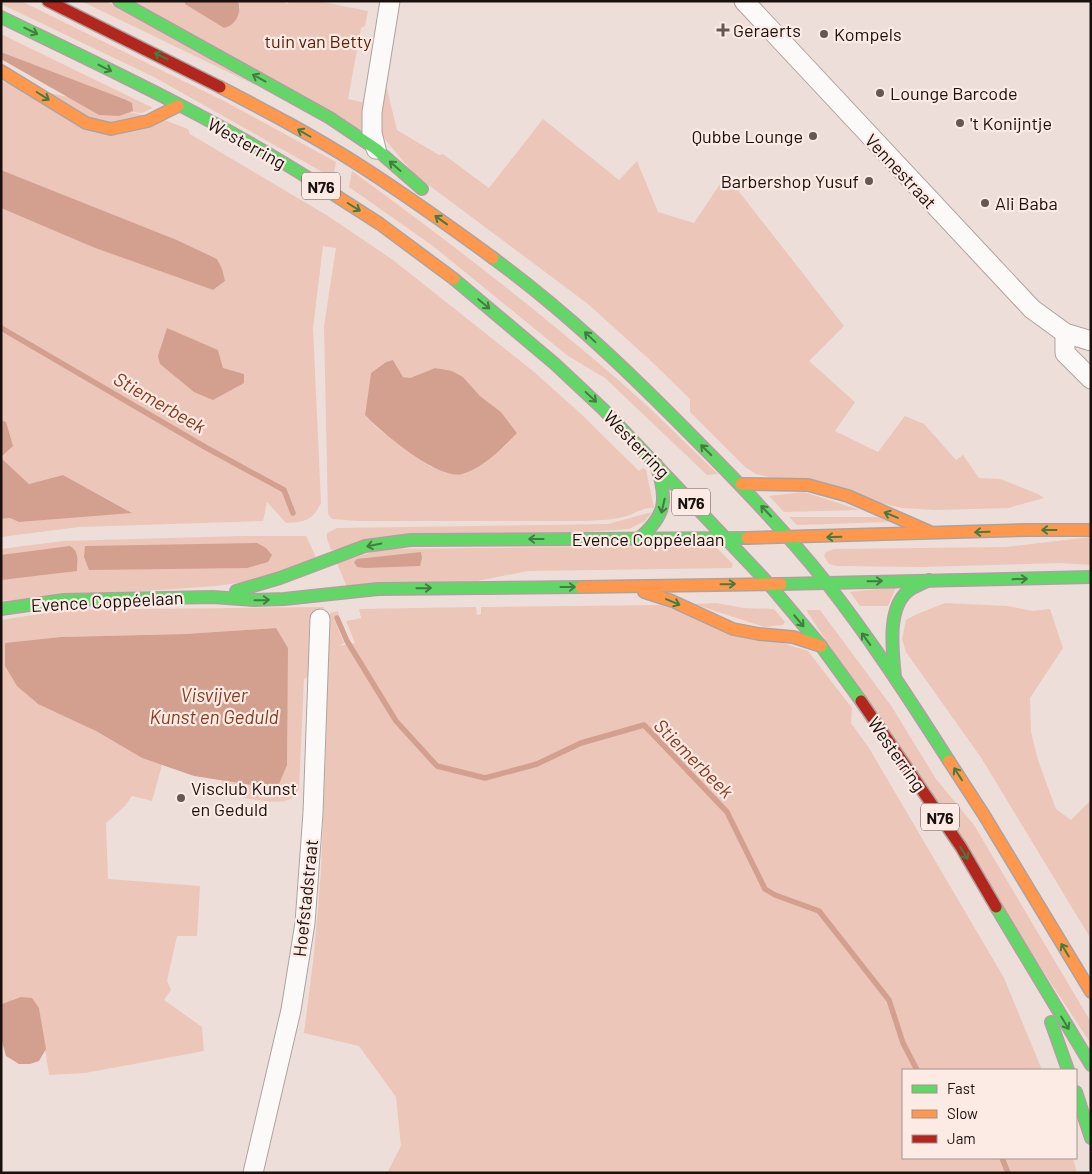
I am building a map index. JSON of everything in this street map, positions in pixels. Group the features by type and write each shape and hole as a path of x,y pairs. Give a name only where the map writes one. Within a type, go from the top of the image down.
{"main road":[{"name":"Westerring","path":"48,1 171,61 285,121 356,163 481,248 568,317 644,387 741,484 791,538 826,582 895,678 984,815 1091,992"},
{"path":"119,1 330,118 376,149 431,197"},
{"name":"Westerring","path":"1,16 178,106 298,172 387,229 470,292 548,358 604,410 768,583 820,646 881,728 961,847 1033,971 1091,1065"},
{"path":"1,71 86,123 111,129 148,121 178,106"},
{"path":"452,215 481,248"},
{"path":"638,540 656,523 665,500 664,483 656,464"},
{"path":"741,484 808,485 848,496 935,534"},
{"name":"Evence Coppéelaan","path":"213,597 280,578 344,553 388,542 431,539 638,540 791,538 1029,530 1091,530"},
{"name":"Evence Coppéelaan","path":"1,609 56,601 88,599 213,597 274,600 378,589 627,587 1091,578"},
{"path":"895,678 892,629 896,610 906,592 929,580"},
{"path":"627,587 658,596 734,629 759,634 794,637 820,646"},
{"path":"1033,971 1068,1069"},
{"path":"1077,1095 1091,1138"}],"street":[{"path":"376,149 372,133 372,112 390,1"},
{"name":"Vennestraat","path":"744,1 1032,309 1065,333 1091,341"},
{"path":"1065,333 1065,352 1091,379"},
{"name":"Hoefstadstraat","path":"253,1173 291,1010 305,923 313,814 320,619"}],"green space":[{"path":"1,1 21,1 226,102 336,162 333,178 154,77 1,4"},
{"path":"81,1 106,1 257,86"},
{"name":"tuin van Betty","path":"134,1 185,1 186,4 224,28 240,8 238,1 283,1 287,4 290,1 318,1 368,11 365,26 361,28 348,99 366,103 366,135"},
{"path":"1,34 153,108 142,113 78,106 124,99 1,52"},
{"path":"1,81 167,121 188,129 190,134 328,216 393,260 533,371 580,413 639,471 643,468 646,470 654,508 643,509 627,516 607,520 586,521 358,521 332,519 328,514 324,326 336,248 323,246 313,328 321,503 311,517 303,521 286,523 267,502 263,521 79,527 1,537 1,519 10,518 19,522 131,512 63,475 29,484 1,458 6,422 1,420 1,208 95,248 213,290 225,281 217,259 177,240 1,170","holes":["167,329 218,350 223,368","393,360 403,377 410,378 435,368 463,377 480,396 501,412 517,433 504,447 478,466 431,467 377,428 365,415 371,373 386,362"]},
{"path":"386,85 397,130 439,155 443,154 489,188 543,119 619,180 637,161 658,212 694,223 726,175 844,326 809,361 855,402 835,431 878,452 905,416 924,424 956,460 963,455 979,478 1000,479 1044,498 1008,508 935,510 902,508 756,474 745,467 690,412 690,399 588,304 414,174 382,136 379,123"},
{"path":"352,171 420,221 552,324 642,401 718,474 707,475 605,378 568,356 433,246 349,187"},
{"path":"804,492 860,510 784,512 769,496"},
{"path":"652,512 645,521 629,529 331,550 327,539 327,533 337,528 608,524"},
{"path":"789,517 877,517 890,522 797,525"},
{"path":"306,536 316,557 257,580 216,586 1,601 1,549 63,541"},
{"path":"1091,537 1091,565 1061,563 921,567 837,566 829,564 824,556 826,552 834,549 1005,547"},
{"path":"715,546 733,564 731,568 528,571 477,581 346,585 337,563 382,549"},
{"path":"896,587 888,606 860,606 850,592"},
{"path":"716,603 744,608 774,609 785,622 783,625 764,627 694,604"},
{"path":"945,603 1007,606 1033,611 1050,609 1063,648 1030,698 1031,732 1038,760 1056,809 1071,820 1091,800 1091,939 982,759 906,652 902,639 906,620"},
{"path":"660,605 808,651 852,708 851,723 869,748 1004,978 1042,1069 902,1069 902,1159 1073,1159 1077,1173 387,1173 401,1146 396,1097 359,1046 304,1033 314,954 321,871 327,720 323,718 330,613 338,611 339,617 334,619 344,643 339,646 355,643 346,621 361,618 359,609 476,607 477,615 481,614 481,607"},
{"path":"324,607 321,616 311,617 308,677 304,679 299,789 292,798 282,801 265,801 221,794 222,781 277,789 275,628 185,634 61,637 5,644 96,731 142,758 162,765 152,801 132,796 125,806 106,823 108,879 200,886 197,936 177,936 167,981 171,990 164,1000 202,1027 204,1051 85,1073 49,1075 39,1008 3,1004 1,1006 1,620 65,610"},
{"path":"806,610 820,610 892,707 936,779 974,825 1091,1022 1091,1044"}],"water":[{"path":"185,1 238,1 239,10 235,21 224,28 185,4"},
{"path":"1,52 124,99 132,103 133,111 119,116 99,115 1,59"},
{"path":"1,170 177,240 217,259 225,281 213,290 95,248 1,208"},
{"path":"167,328 218,350 223,368 244,374 244,383 213,400 194,392 160,364 158,356"},
{"path":"393,360 403,377 410,378 435,368 452,371 463,377 480,396 501,412 517,433 485,463 462,474 452,474 439,470 425,462 396,443 365,415 371,373 386,362"},
{"path":"1,420 6,422 13,446 1,457"},
{"path":"1,458 29,484 63,475 132,513 19,522 10,518 1,519"},
{"path":"257,543 266,548 272,555 268,562 247,568 89,570 84,557 85,546"},
{"path":"70,546 77,554 77,571 1,580 1,555"},
{"path":"421,552 420,566 365,568 357,567 354,562 357,559"},
{"name":"Visvijver Kunst en Geduld","path":"276,628 288,648 287,765 277,789 194,776 142,758 96,731 38,704 17,686 5,666 5,643 61,637 185,634"},
{"path":"21,997 32,998 39,1008 46,1049 39,1061 30,1064 19,1064 6,1056 1,1038 2,1004"}],"waterway":[{"name":"Stiemerbeek","path":"1,328 205,447 284,490 293,513"},
{"name":"Stiemerbeek","path":"337,618 347,641 396,721 437,766 485,778 537,764 581,743 644,725 727,812 765,889 775,895 819,911 889,1000 903,1043 916,1069"},
{"name":"Stiemerbeek","path":"1002,1159 1008,1173"}],"traffic: fast":[{"path":"119,1 330,118 376,149 422,189"},
{"path":"1,17 198,115 313,181"},
{"path":"493,258 547,300 623,368 712,456 778,526 810,562 858,625 949,761"},
{"path":"454,279 555,364 604,410 768,583 821,646 861,701"},
{"path":"637,540 654,523 662,506 662,487 656,464"},
{"path":"236,591 280,578 365,546 411,540 747,538"},
{"path":"781,584 1091,577"},
{"path":"895,678 892,632 896,609 908,591 929,580"},
{"path":"1,609 64,600 213,597 254,600 284,599 378,589 581,587"},
{"path":"996,907 1091,1065"},
{"path":"1051,1022 1068,1069"},
{"path":"1077,1095 1091,1138"}],"traffic: slow":[{"path":"1,71 86,123 111,129 148,121 178,106"},
{"path":"220,87 272,114 356,163 425,209 493,258"},
{"path":"313,181 380,224 454,279"},
{"path":"741,484 808,485 848,496 928,531"},
{"path":"747,538 1091,530"},
{"path":"581,587 781,584"},
{"path":"644,592 672,601 733,629 759,634 793,637 821,646"},
{"path":"949,761 984,815 1091,992"}],"traffic: jam":[{"path":"48,1 220,87"},
{"path":"861,701 961,847 996,907"}],"place":[{"name":"Geraerts","path":"723,30"},
{"name":"Kompels","path":"824,34"},
{"name":"Lounge Barcode","path":"880,93"},
{"name":"'t Konijntje","path":"960,123"},
{"name":"Qubbe Lounge","path":"813,136"},
{"name":"Barbershop Yusuf","path":"869,181"},
{"name":"Ali Baba","path":"985,203"},
{"name":"Visclub Kunst en Geduld","path":"181,798"}]}
